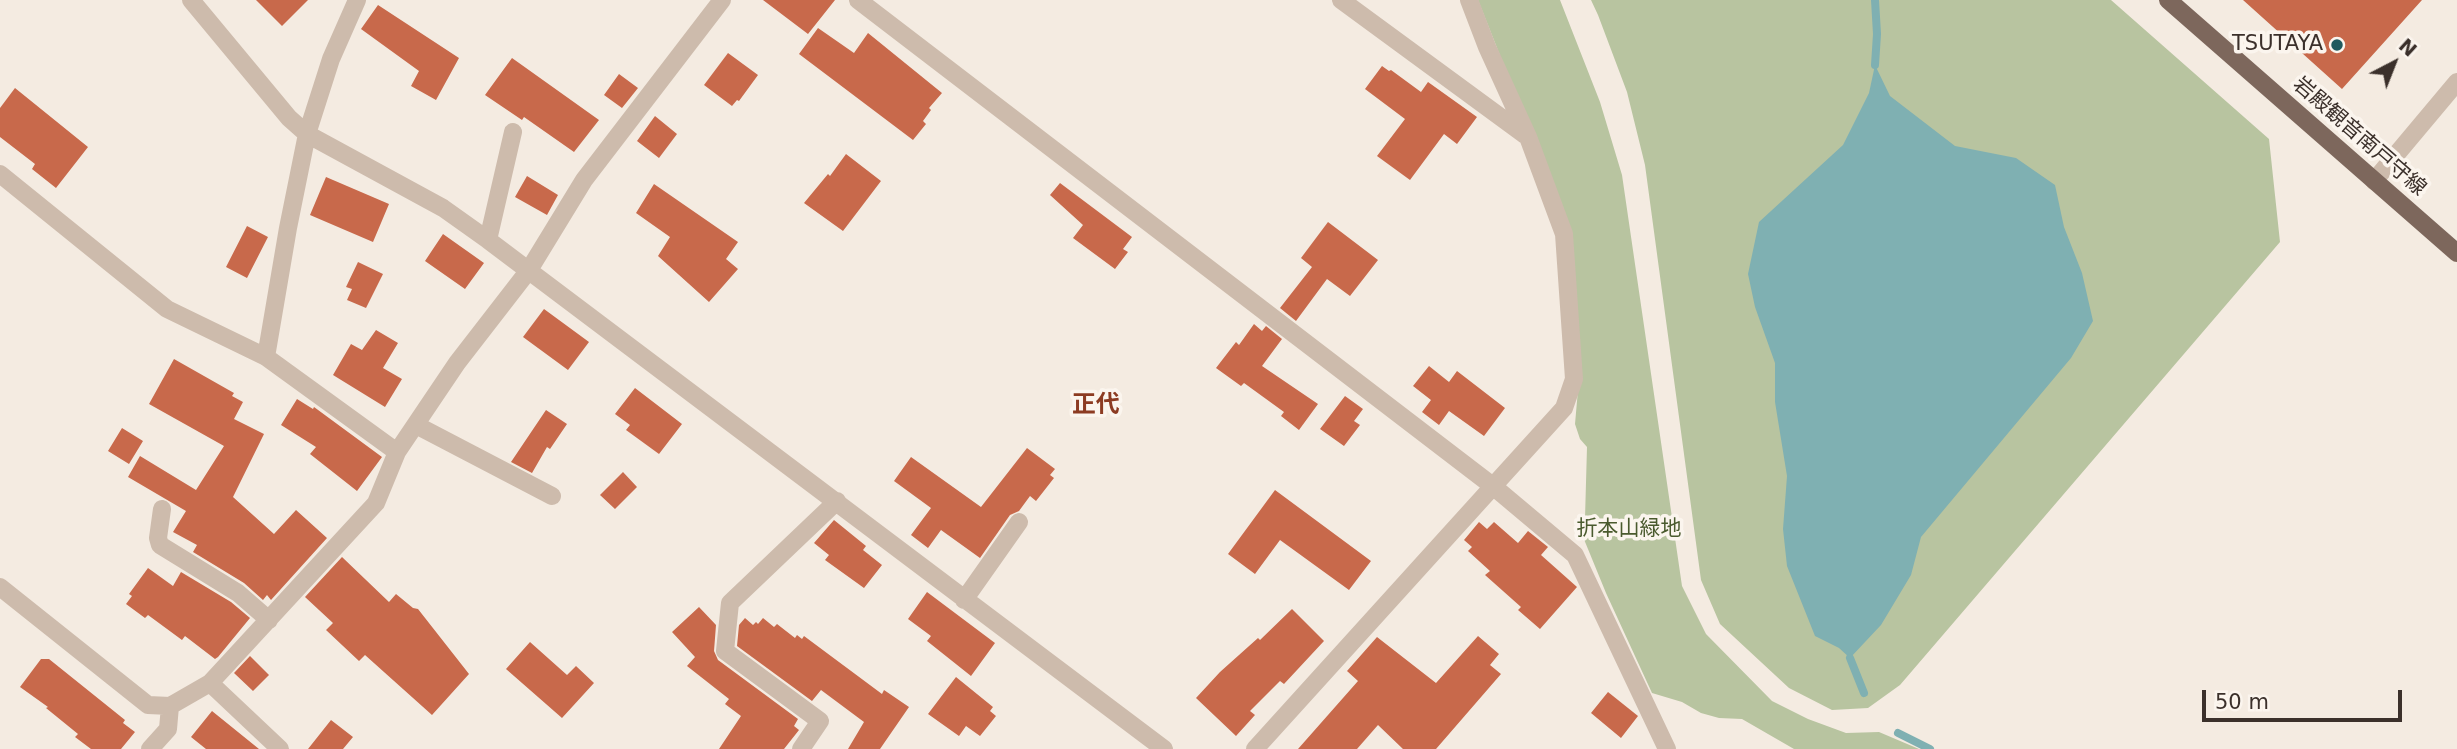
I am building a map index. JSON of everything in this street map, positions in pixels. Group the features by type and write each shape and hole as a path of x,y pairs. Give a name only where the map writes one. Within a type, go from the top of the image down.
{"main road":[{"name":"岩殿観音南戸守線","path":"2168,0 2457,253"}],"street":[{"path":"191,0 289,118 307,134 443,208 488,240 1164,749"},
{"path":"266,357 307,134 331,59 357,0"},
{"path":"0,587 148,705 170,706 210,683 376,503 397,452 457,363 529,270 584,180 722,0"},
{"path":"858,0 1494,487 1576,555 1667,749"},
{"path":"1342,0 1528,136"},
{"path":"1255,749 1444,537 1494,487 1564,408 1574,379 1564,234 1528,136 1487,47 1469,0"},
{"path":"2374,181 2457,82"},
{"path":"488,240 513,132"},
{"path":"0,174 167,309 266,357 397,452"},
{"path":"416,425 552,496"},
{"path":"802,749 820,721 725,651 730,603 837,501"},
{"path":"162,509 158,538 160,545 238,593 269,620"},
{"path":"964,600 1019,523"},
{"path":"210,683 280,749"},
{"path":"150,749 168,729 170,706"}],"green space":[{"name":"折本山緑地","path":"1478,0 1560,0 1600,102 1622,175 1682,586 1706,634 1772,701 1808,719 1846,733 1879,732 1919,749 1794,749 1742,719 1719,718 1701,713 1682,702 1652,693 1581,532 1585,518 1587,447 1580,439 1575,424 1578,390 1571,235"},
{"path":"1591,0 2111,0 2269,139 2280,242 1900,685 1868,708 1832,710 1789,688 1720,624 1701,580 1645,165 1627,92"}],"water":[{"path":"1875,65 1890,96 1955,146 2016,158 2055,185 2064,227 2082,273 2093,321 2071,358 1921,537 1911,575 1881,625 1850,658 1839,648 1815,636 1787,566 1783,529 1787,476 1775,402 1775,363 1755,307 1748,274 1759,222 1843,145 1869,93"}],"building":[{"path":"256,0 308,0 282,26"},
{"path":"763,0 835,0 808,34"},
{"name":"TSUTAYA","path":"2243,0 2422,0 2342,89"},
{"path":"378,5 459,58 436,100 411,86 419,71 361,29"},
{"path":"818,28 854,53 868,33 942,93 929,108 931,110 923,121 926,124 913,140 799,54"},
{"path":"728,53 758,75 739,101 732,106 704,85"},
{"path":"512,58 599,120 574,152 524,117 522,120 485,95"},
{"path":"1382,66 1421,92 1428,82 1477,117 1457,144 1444,134 1410,180 1377,156 1405,119 1365,89"},
{"path":"619,74 638,88 622,108 604,95"},
{"path":"15,88 88,147 56,188 32,169 35,164 0,137 0,108"},
{"path":"655,116 677,134 659,158 637,141"},
{"path":"846,154 881,181 843,231 804,203 828,174 830,176"},
{"path":"527,176 558,195 547,215 515,197"},
{"path":"326,177 389,204 373,242 310,215"},
{"path":"1060,183 1132,237 1123,249 1128,252 1115,269 1073,238 1083,225 1050,195"},
{"path":"654,184 738,242 726,259 738,269 709,302 658,256 670,237 636,213"},
{"path":"1328,222 1378,260 1350,296 1327,279 1296,321 1280,308 1312,267 1301,258"},
{"path":"247,226 268,237 247,278 226,267"},
{"path":"443,234 484,263 465,289 425,261"},
{"path":"358,262 383,274 366,308 347,300 352,289 346,287"},
{"path":"544,309 589,342 568,370 523,337"},
{"path":"1254,324 1262,331 1266,326 1282,339 1262,366 1318,404 1299,430 1281,416 1284,412 1244,383 1241,386 1216,368 1236,342 1239,345"},
{"path":"376,330 398,343 383,368 402,379 385,407 333,375 351,344 362,350"},
{"path":"174,359 234,393 232,396 243,402 234,419 264,434 233,497 274,534 296,510 327,538 271,600 267,595 263,600 244,583 193,552 197,545 173,532 186,511 128,477 140,456 196,490 224,446 149,404"},
{"path":"1429,366 1449,382 1457,371 1505,408 1484,436 1449,411 1439,425 1422,412 1431,400 1413,386"},
{"path":"635,388 682,424 659,454 626,430 630,425 615,414"},
{"path":"1345,396 1363,409 1354,421 1360,425 1344,446 1320,429"},
{"path":"297,399 313,409 314,407 382,457 357,491 310,454 316,447 281,425"},
{"path":"546,410 567,424 550,449 547,447 532,473 511,462"},
{"path":"122,428 143,441 129,464 108,451"},
{"path":"1027,448 1055,469 1050,475 1054,478 1036,501 1030,496 1019,511 1010,515 980,558 941,530 928,548 911,535 931,508 894,481 911,457 981,507"},
{"path":"623,472 637,487 615,509 600,495"},
{"path":"1275,490 1371,561 1349,590 1280,540 1255,574 1228,554"},
{"path":"834,520 866,546 863,550 882,565 864,588 825,560 829,555 814,543"},
{"path":"1479,522 1487,529 1494,522 1518,543 1528,531 1548,547 1541,555 1577,587 1540,629 1518,610 1521,607 1485,575 1490,571 1468,551 1472,547 1464,540"},
{"path":"342,557 389,602 396,594 418,609 469,674 432,715 365,655 359,661 326,630 333,623 305,597"},
{"path":"148,568 173,586 181,572 231,602 250,618 215,659 185,636 182,640 148,615 145,618 126,604 132,596 129,594"},
{"path":"927,592 995,643 971,676 927,641 931,636 908,619"},
{"path":"699,607 716,625 714,651 718,660 798,719 794,726 799,730 784,749 719,749 741,716 725,704 729,699 687,666 695,657 672,632"},
{"path":"1292,609 1324,641 1284,684 1280,681 1250,711 1255,715 1236,736 1196,698 1220,672 1258,638 1260,640"},
{"path":"745,618 753,625 763,618 774,627 777,624 795,638 797,635 802,639 804,636 882,694 884,690 909,707 880,749 848,749 864,722 821,690 812,701 737,646 739,625"},
{"path":"1478,636 1499,654 1490,665 1501,674 1436,749 1403,749 1378,725 1357,749 1298,749 1358,681 1347,671 1377,637 1436,683"},
{"path":"530,642 567,675 576,666 594,683 562,718 506,669"},
{"path":"250,656 269,675 253,691 234,673"},
{"path":"41,659 49,659 125,720 123,723 135,732 121,749 91,749 75,737 78,734 46,708 48,707 20,687"},
{"path":"956,677 993,707 990,711 996,716 980,736 966,726 959,736 928,714"},
{"path":"1608,692 1638,716 1621,738 1591,713"},
{"path":"212,711 259,749 206,749 191,737"},
{"path":"331,720 353,737 343,749 308,749"}],"waterway":[{"path":"1875,0 1875,65"},
{"path":"1850,658 1864,693"},
{"path":"1898,733 1930,749"}],"place":[{"name":"TSUTAYA","path":"2337,45"}],"district":[{"name":"正代","path":"1096,406"}]}
